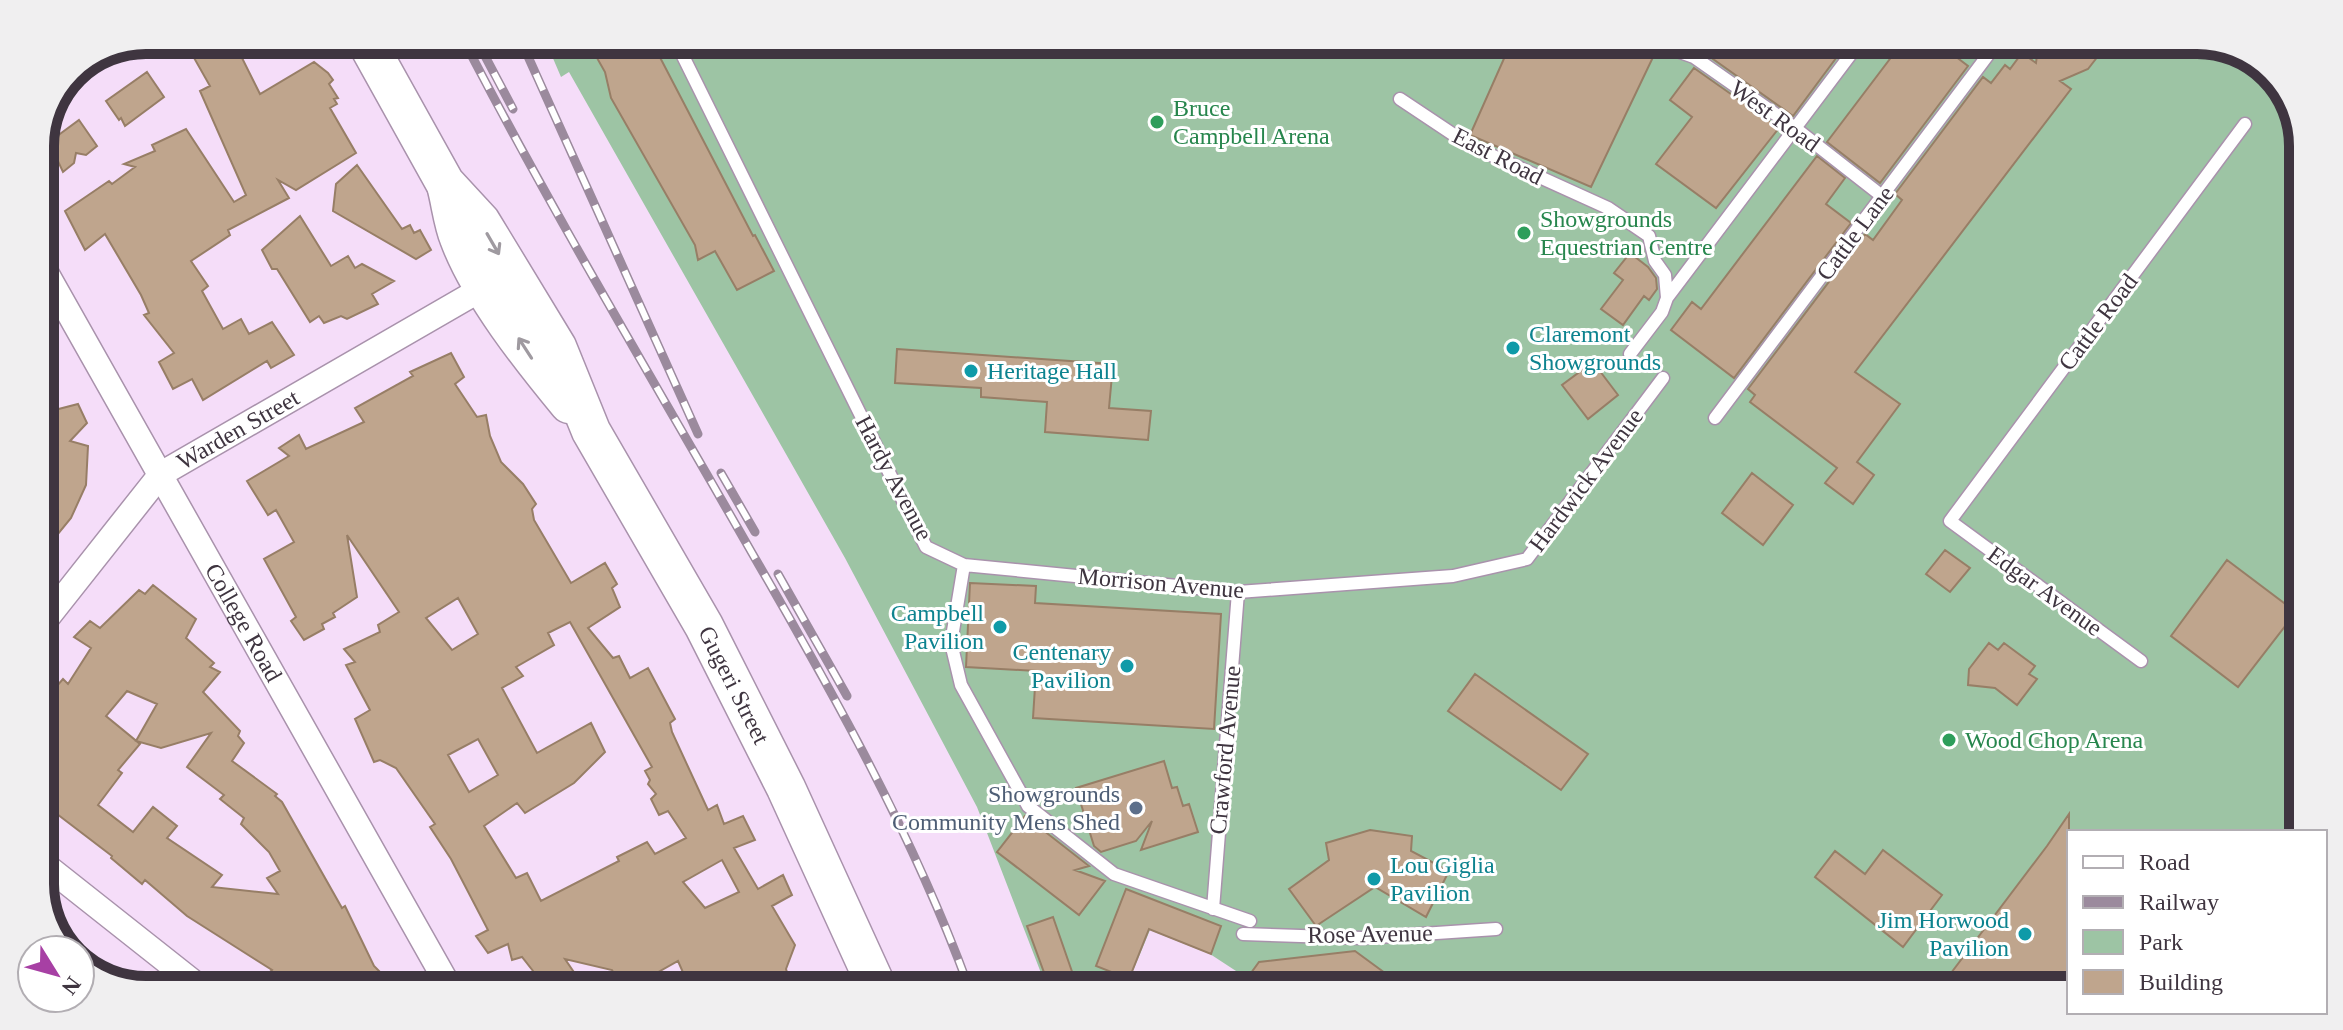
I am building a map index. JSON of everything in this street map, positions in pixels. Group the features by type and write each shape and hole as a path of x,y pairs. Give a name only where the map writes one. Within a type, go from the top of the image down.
{"main road":[{"name":"Gugeri Street","path":"373,54 445,183 481,222 557,347 591,431 704,626 786,788 859,967"},
{"name":"Gugeri Street","path":"445,183 458,238 485,287 534,362 591,431"}],"street":[{"name":"College Road","path":"54,287 443,976"},
{"name":"Warden Street","path":"54,609 161,474 485,287"},
{"path":"54,872 185,976"}],"lane":[{"name":"Hardy Avenue","path":"682,54 926,547 964,565"},
{"name":"West Road","path":"1686,54 1795,128 1882,196"},
{"path":"1630,354 1662,312 1667,298 1851,54"},
{"name":"Cattle Lane","path":"1715,418 1989,54"},
{"name":"East Road","path":"1400,99 1469,145 1608,208 1649,236 1655,261 1665,275 1667,298"},
{"name":"Cattle Road","path":"1950,521 2245,124"},
{"name":"Hardwick Avenue","path":"1453,576 1527,559 1663,378"},
{"name":"Edgar Avenue","path":"1950,521 2141,661"},
{"name":"Morrison Avenue","path":"964,565 1238,592 1453,576"},
{"path":"964,565 951,643 961,685 1028,806 1114,874 1250,921"},
{"name":"Crawford Avenue","path":"1213,909 1238,592"},
{"name":"Rose Avenue","path":"1243,934 1362,938 1496,929"}],"green space":[{"name":"Claremont Showgrounds","path":"551,54 2197,54 2232,61 2266,85 2279,105 2289,140 2289,830 2067,830 2067,976 1244,976 1210,954 1150,930 1131,976 1042,976 977,807 845,558 569,72 561,77"}],"building":[{"path":"192,54 240,54 260,94 314,62 333,80 329,84 338,98 334,99 337,104 330,108 356,153 296,190 278,180 289,198 228,230 230,235 191,261 208,286 202,291 223,329 241,319 249,334 272,322 294,355 271,368 267,361 203,400 192,379 173,389 159,362 174,353 144,315 149,313 141,295 105,234 85,250 65,211 135,167 124,164 155,151 152,145 186,129 234,202 246,195 200,91 210,86"},
{"path":"595,54 658,54 774,271 737,290 715,251 698,260 695,245 611,98 605,72"},
{"path":"1506,54 1655,54 1591,187 1470,135"},
{"path":"1706,54 1839,54 1793,116"},
{"path":"1894,54 1952,54 1968,66 1880,183 1827,142"},
{"path":"2021,54 2036,63 2037,54 2100,54 2088,69 2060,81 2071,89 1855,372 1900,404 1857,462 1874,475 1853,504 1825,483 1837,468 1750,402 1755,395 1748,389 1865,234 1873,240 1902,200 1895,194 1983,77 1991,83 2005,65 2010,69"},
{"path":"1694,68 1779,128 1716,208 1656,164 1692,117 1670,100"},
{"path":"147,72 164,97 125,126 106,101"},
{"path":"79,120 97,146 86,155 76,153 74,163 63,172 54,153 54,138"},
{"path":"1817,156 1845,178 1826,204 1851,223 1734,378 1671,330 1692,302 1701,309"},
{"path":"357,165 402,229 410,225 414,233 420,230 431,250 416,259 333,211 336,184"},
{"path":"300,216 331,266 348,256 355,268 362,264 394,281 372,294 378,304 347,319 341,316 324,323 319,316 310,322 262,250"},
{"path":"1630,253 1648,267 1656,278 1657,289 1649,300 1644,296 1623,325 1601,309 1623,280 1614,273"},
{"path":"897,349 1113,364 1109,408 1151,411 1148,440 1045,432 1047,402 981,397 981,388 895,383"},
{"path":"451,353 464,377 455,384 477,417 486,415 490,436 501,462 523,484 536,504 532,509 534,520 571,583 605,563 617,584 612,588 620,607 588,628 613,658 619,656 630,678 648,668 675,719 670,723 672,732 708,810 717,805 724,824 743,816 755,840 734,848 758,889 783,875 792,895 772,906 795,945 786,969 788,976 685,976 678,961 651,976 615,976 612,970 565,959 577,976 535,976 522,957 512,960 508,944 488,953 476,936 488,930 451,859 430,827 435,824 396,768 380,760 374,762 355,719 370,710 346,665 355,662 344,649 380,632 378,625 399,612 347,535 357,597 333,613 335,617 322,624 324,629 304,640 291,621 296,617 264,559 294,542 276,510 268,515 247,481 289,456 279,448 299,435 306,449 364,422 355,408 413,376 410,372","holes":["458,598 478,634 452,650 426,618","570,622 652,767 645,771 650,780 648,784 656,794 651,799 659,815 668,811 686,838 655,854 647,842 617,857 619,861 541,901 527,873 516,878 484,826 517,803 525,813 574,783 605,752 591,723 537,753 502,688 523,676 516,667 554,645 548,633","478,739 498,775 469,792 448,755","722,860 739,892 705,908 683,882"]},
{"path":"1593,362 1618,395 1588,419 1562,385"},
{"path":"78,404 87,423 70,441 88,446 86,485 71,518 54,539 54,410"},
{"path":"1752,473 1793,505 1763,545 1722,513"},
{"path":"1945,550 1970,568 1950,592 1926,574"},
{"path":"2227,560 2289,607 2289,621 2238,687 2171,636"},
{"name":"Centenary Pavilion","path":"970,583 1036,586 1035,603 1221,614 1214,729 1033,718 1036,671 966,667"},
{"path":"153,585 196,619 186,638 214,663 210,667 220,672 203,692 240,731 238,736 244,743 232,761 277,794 275,796 282,802 342,908 345,906 374,966 384,976 275,976 270,972 272,970 187,916 145,880 142,884 112,856 54,812 54,689 63,679 68,684 91,648 74,637 90,621 100,628 139,590 145,594","holes":["127,691 157,704 136,741 106,716","211,733 187,767 224,795 220,799 244,818 241,824 269,852 280,871 267,878 278,894 212,887 222,875 167,838 177,826 153,807 133,832 98,805 122,773 118,770 140,744 137,741 161,748"]},
{"path":"1989,643 1998,650 2004,643 2035,666 2029,674 2037,679 2017,705 1995,688 1968,685 1969,669"},
{"path":"1475,674 1588,754 1561,790 1448,711"},
{"path":"1164,761 1172,788 1177,787 1183,806 1189,804 1198,832 1141,850 1152,821 1136,841 1101,852 1094,846 1076,788"},
{"name":"Jim Horwood Pavilion","path":"2069,814 2067,976 1949,976"},
{"path":"1025,816 1089,866 1075,870 1105,881 1079,915 997,852"},
{"name":"Lou Giglia Pavilion","path":"1370,830 1412,836 1411,851 1449,871 1426,917 1375,887 1316,926 1289,889 1329,860 1326,843"},
{"path":"1883,850 1942,895 1903,947 1815,877 1835,851 1865,874"},
{"path":"1126,889 1221,926 1211,954 1149,929 1130,976 1121,976 1096,966"},
{"path":"1053,917 1074,976 1045,976 1027,926"},
{"path":"1355,951 1389,976 1255,976 1251,973 1259,962"}],"railway":[{"path":"471,54 569,235 841,711 922,873 964,976"},
{"path":"484,54 513,109"},
{"path":"527,54 698,434"},
{"path":"721,473 755,532"},
{"path":"778,574 847,696"}],"place":[{"name":"Bruce Campbell Arena","path":"1157,122"},
{"name":"Showgrounds Equestrian Centre","path":"1524,233"},
{"name":"Claremont Showgrounds","path":"1513,348"},
{"name":"Heritage Hall","path":"971,371"},
{"name":"Campbell Pavilion","path":"1000,627"},
{"name":"Centenary Pavilion","path":"1127,666"},
{"name":"Wood Chop Arena","path":"1949,740"},
{"name":"Showgrounds Community Mens Shed","path":"1136,808"},
{"name":"Lou Giglia Pavilion","path":"1374,879"},
{"name":"Jim Horwood Pavilion","path":"2025,934"}]}
